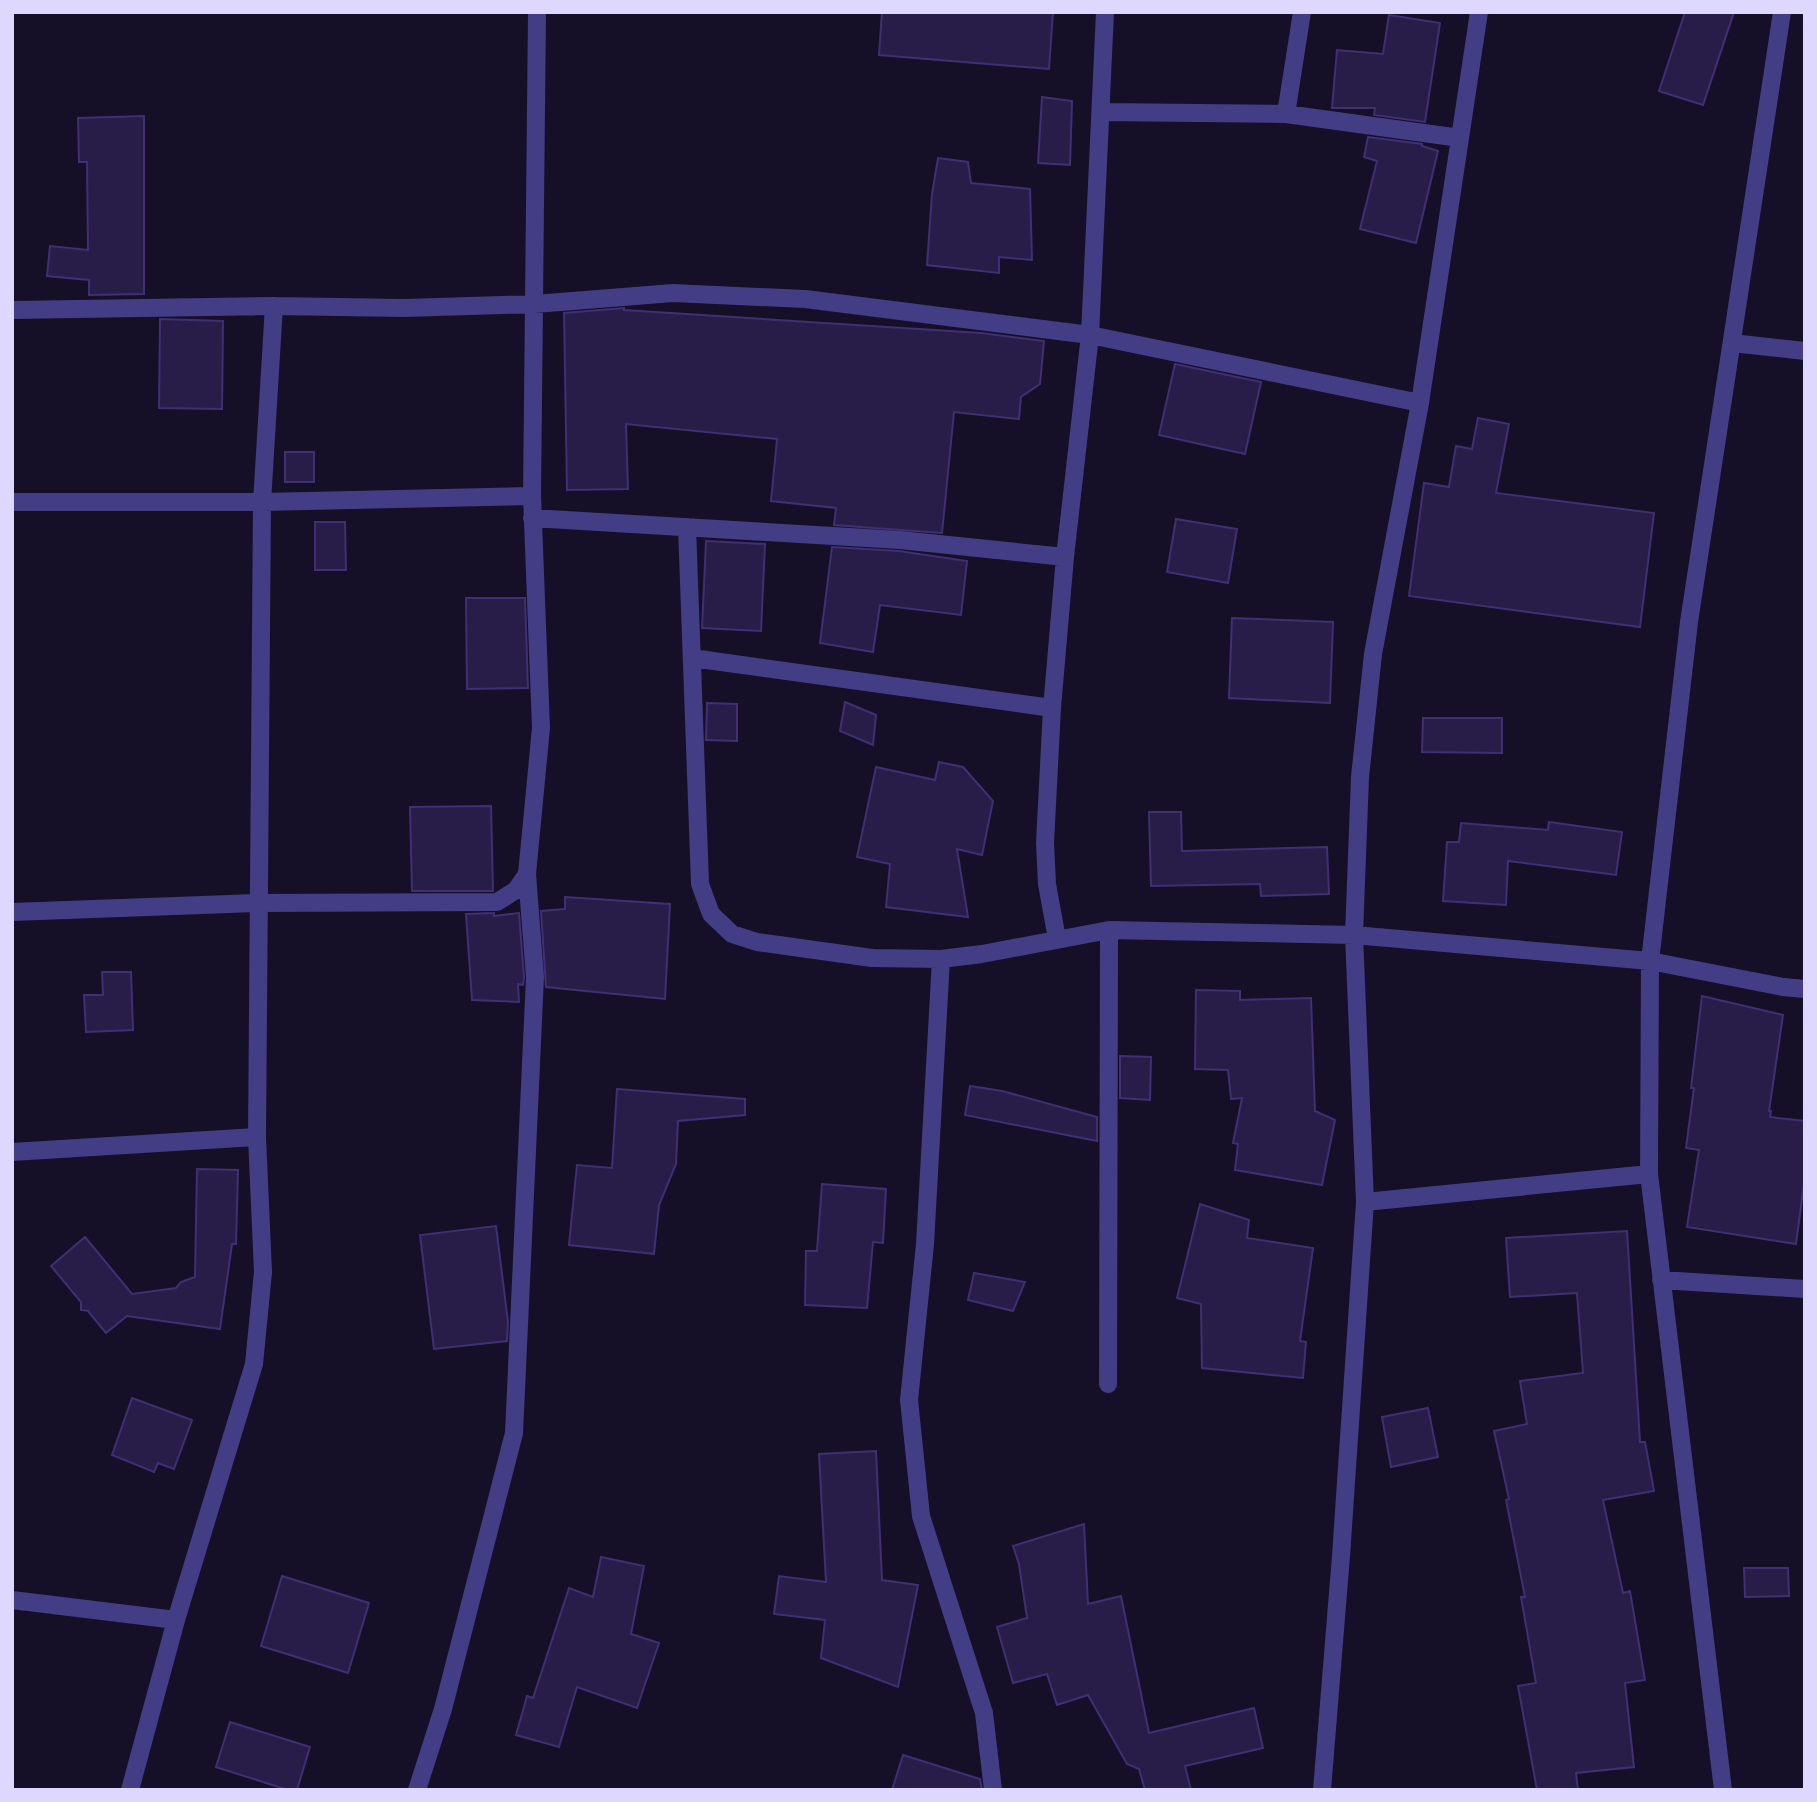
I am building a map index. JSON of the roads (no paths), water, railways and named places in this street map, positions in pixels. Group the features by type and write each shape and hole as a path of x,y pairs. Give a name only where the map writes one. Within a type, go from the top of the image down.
{"street":[{"path":"417,1790 443,1709 514,1433 536,977 527,874 541,728 532,517 537,12"},
{"path":"1056,939 1047,884 1045,843 1052,708 1065,557 1090,335 1105,12"},
{"path":"1286,114 1302,12"},
{"path":"1322,1790 1365,1202 1354,935 1360,777 1373,654 1420,403 1479,12"},
{"path":"1723,1790 1649,1174 1650,961 1689,622 1782,12"},
{"path":"1101,111 1286,114 1460,138"},
{"path":"12,311 274,306 404,308 535,304 673,293 805,299 1090,335 1420,403"},
{"path":"130,1790 177,1620 254,1364 263,1272 257,1137 262,502 274,306"},
{"path":"1732,343 1805,351"},
{"path":"12,502 262,502 532,496"},
{"path":"532,517 900,540 1065,557"},
{"path":"687,527 700,884 711,914 732,934 757,942 872,958 941,959 1109,930 1354,935 1650,961 1805,989"},
{"path":"692,658 1052,708"},
{"path":"12,912 259,904 497,902 516,890 527,874"},
{"path":"1108,1384 1109,930"},
{"path":"941,959 925,1244 909,1400 920,1516 984,1713 993,1790"},
{"path":"12,1152 257,1137"},
{"path":"1365,1202 1649,1174"},
{"path":"1661,1280 1805,1289"},
{"path":"12,1600 177,1620"}]}
